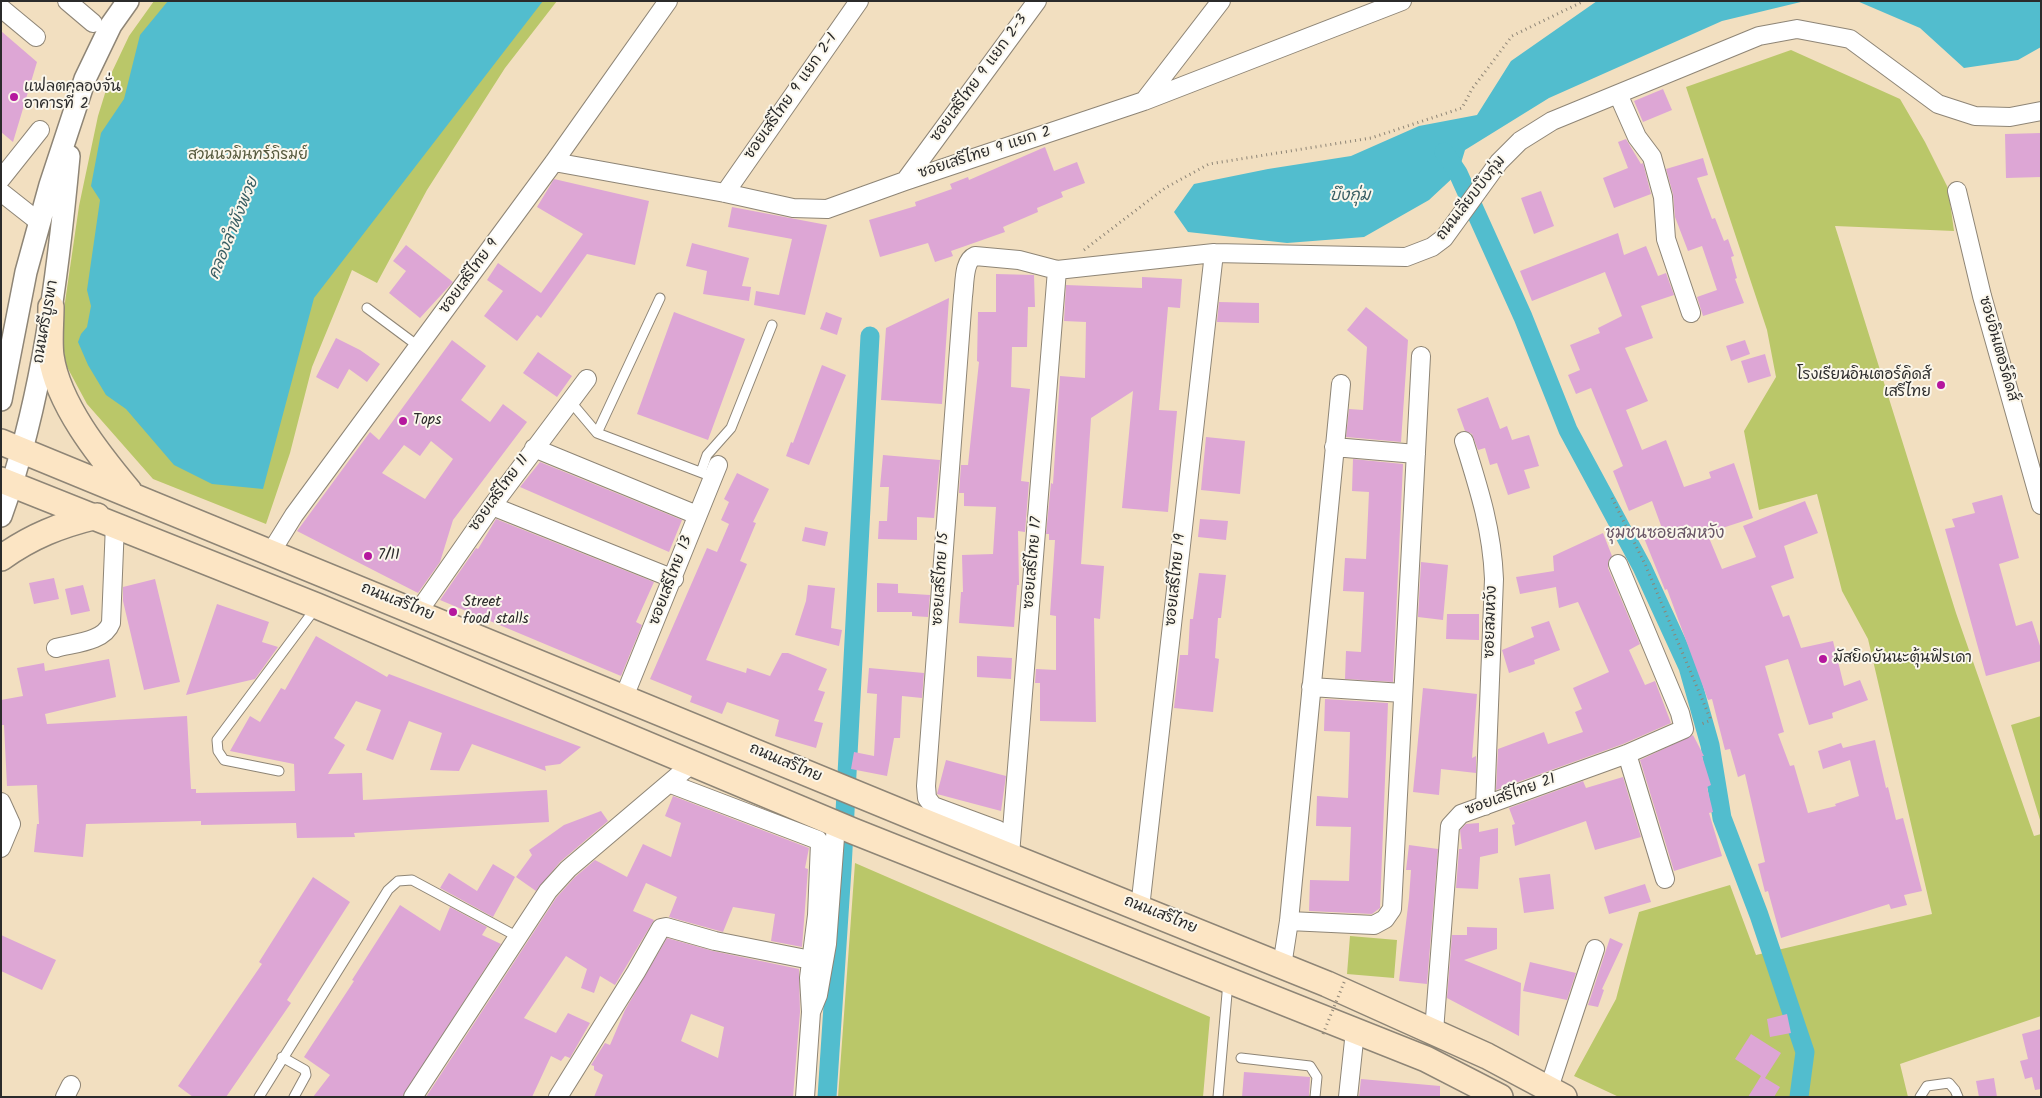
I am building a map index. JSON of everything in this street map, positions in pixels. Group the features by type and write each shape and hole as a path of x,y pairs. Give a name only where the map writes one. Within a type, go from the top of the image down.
{"main road":[{"path":"51,307 51,356 56,378 102,459 132,495"},
{"name":"ถนนเสรีไทย","path":"12,446 860,796 1282,966 1434,1031 1553,1094"},
{"path":"7,482 317,606 694,762 835,823 1426,1059 1500,1097"},
{"path":"1,558 18,546 57,526 106,520"}],"street":[{"path":"67,1 93,23"},
{"name":"ซอยเสรีไทย 9","path":"271,552 294,515 554,162 668,1"},
{"name":"ซอยเสรีไทย 9 แยก 2-1","path":"725,193 859,1"},
{"name":"ซอยเสรีไทย 9 แยก 2-3","path":"905,181 1038,1"},
{"path":"1144,102 1221,1"},
{"name":"ซอยเสรีไทย 9 แยก 2","path":"554,162 725,193 792,208 827,209 905,181 1144,102 1402,1"},
{"name":"ถนนศรีบูรพา","path":"1,400 26,272 39,222 85,79 97,51 126,2"},
{"path":"1,8 36,37"},
{"name":"ถนนเลียบบึงกุ่ม","path":"975,256 1019,260 1057,270 1214,253 1406,257 1432,247 1444,238 1499,162 1520,142 1552,121 1759,36 1797,30 1850,39 1938,104 1975,116 2010,117 2041,111"},
{"path":"1618,94 1637,137 1652,157 1663,197 1666,239 1691,313"},
{"name":"ถนนศรีบูรพา","path":"1,516 12,446 51,307 71,124"},
{"path":"1,179 40,130"},
{"name":"ซอยอินเตอร์คิดส์","path":"1957,191 1982,296 2041,505"},
{"path":"1,192 39,222"},
{"name":"ซอยเสรีไทย 19","path":"1140,908 1214,253"},
{"name":"ซอยเสรีไทย 15","path":"975,256 971,258 967,265 963,296 926,786 927,798 933,806 998,830 1010,856"},
{"name":"ซอยเสรีไทย 17","path":"1010,856 1057,270"},
{"path":"1289,921 1374,925 1385,919 1392,909 1421,356"},
{"name":"ซอยเสรีไทย 11","path":"418,612 534,448 587,379"},
{"path":"1282,966 1289,921 1341,384"},
{"name":"ซอยสมหวัง","path":"1464,441 1488,521 1492,545 1494,579 1485,806"},
{"path":"1334,447 1416,454"},
{"path":"534,448 697,515"},
{"name":"ซอยเสรีไทย 13","path":"624,697 674,579 711,471"},
{"path":"492,506 674,579"},
{"path":"56,648 99,636 109,629 111,623 106,520"},
{"name":"ซอยเสรีไทย 21","path":"1434,1031 1450,826 1461,814 1627,754 1684,729 1680,713 1618,564"},
{"path":"1311,688 1404,693"},
{"path":"1627,754 1665,879"},
{"path":"413,1097 548,891 568,869 671,784 694,762"},
{"path":"671,784 818,840 820,843 817,915 811,960 809,994 811,1012 805,1097"},
{"path":"1,802 11,824 1,848"},
{"path":"811,1012 818,995 826,944 835,823"},
{"path":"558,1097 636,972 661,928 666,927 715,941 811,960"},
{"path":"1553,1094 1595,949"},
{"path":"1348,1097 1355,1031"}],"lane":[{"path":"597,433 660,298"},
{"path":"367,308 418,346"},
{"path":"711,471 707,455 719,438 731,428 772,325"},
{"path":"570,401 597,433 711,471"},
{"path":"279,771 224,760 218,751 217,740 317,606"},
{"path":"259,1097 282,1057 388,890 398,881 412,880 518,937"},
{"path":"1218,1097 1229,980"},
{"path":"282,1057 305,1070 306,1075 294,1097"},
{"path":"1242,1058 1310,1066 1317,1078 1315,1097"},
{"path":"1920,1097 1928,1086 1948,1083 1955,1090 1958,1097"}],"path":[{"path":"1057,270 1165,188 1209,164 1371,138 1462,108 1472,89 1512,36 1584,1"},
{"path":"1612,498 1645,564 1675,634 1710,718 1707,722"},
{"path":"1323,1034 1345,980"}],"green space":[{"name":"สวนนวมินทร์ภิรมย์","path":"154,1 557,1 505,68 427,190 377,283 352,270 312,367 290,453 266,524 153,479 87,404 66,365 62,337 64,309 79,206 98,116 111,74 129,36"},
{"path":"1791,50 1900,99 1925,142 1948,188 1954,231 1835,226 1956,613 2034,836 2041,834 2041,1016 1900,1064 1908,1097 1619,1097 1574,1076 1616,999 1639,912 1730,885 1756,955 1932,914 1868,639 1842,591 1817,494 1759,510 1744,431 1776,377 1767,330 1686,87"},
{"path":"2041,716 2041,823 2011,725"},
{"path":"855,863 1210,1017 1203,1097 838,1097"},
{"path":"1350,936 1397,940 1394,978 1347,974"}],"water":[{"name":"สวนนวมินทร์ภิรมย์","path":"168,1 543,1 314,298 263,489 212,484 174,465 126,409 106,395 88,365 78,342 81,334 87,327 91,306 87,290 100,200 91,186 101,133 124,99 140,35"},
{"name":"บึงกุ่ม","path":"1597,1 1805,1 1722,21 1549,98 1465,150 1458,173 1429,200 1364,237 1287,243 1188,232 1174,212 1194,184 1268,169 1351,156 1419,126 1477,115 1511,61"},
{"path":"1857,1 2041,1 2041,47 2018,60 1964,68 1920,28"}],"building":[{"name":"แฟลตคลองจั่น อาคารที่ 2","path":"1,31 37,62 13,142 1,132"},
{"path":"1663,89 1672,110 1643,122 1634,101"},
{"path":"2041,133 2041,177 2006,178 2005,134"},
{"path":"1626,139 1641,164 1643,163 1651,194 1614,208 1603,178 1628,168 1618,142"},
{"path":"1045,147 1054,171 1077,162 1085,183 1061,192 1063,197 1037,208 1038,212 1003,227 1005,232 951,251 953,256 935,262 928,243 880,257 869,220 916,206 915,202 952,189 950,184 968,177 969,180"},
{"path":"1703,158 1708,175 1697,178 1712,219 1715,218 1724,241 1728,239 1734,256 1731,257 1737,278 1735,279 1744,303 1703,316 1697,297 1717,290 1702,246 1688,251 1675,217 1673,194 1666,169"},
{"path":"554,179 649,201 635,265 587,254 541,318 537,315 517,341 484,316 503,291 487,280 498,263 541,293 583,234 537,207"},
{"path":"1541,191 1554,226 1534,234 1521,198"},
{"path":"732,207 827,225 805,315 754,305 756,291 779,295 792,239 728,227"},
{"path":"1618,233 1624,255 1646,246 1658,276 1666,273 1674,295 1641,306 1653,338 1625,348 1648,401 1626,410 1642,450 1666,440 1684,487 1711,478 1709,472 1734,463 1753,518 1707,533 1722,569 1756,557 1743,526 1805,501 1818,533 1784,546 1794,578 1771,586 1783,617 1789,615 1801,648 1833,641 1844,686 1860,680 1868,700 1832,713 1833,718 1809,725 1788,659 1765,666 1784,732 1778,734 1790,766 1794,765 1808,813 1836,806 1835,804 1859,796 1850,760 1823,769 1818,751 1841,743 1843,748 1875,740 1886,788 1888,787 1896,820 1903,818 1922,891 1904,895 1907,905 1891,909 1889,904 1781,938 1768,891 1765,892 1758,864 1765,862 1745,774 1738,777 1730,749 1725,750 1712,699 1708,700 1667,589 1665,590 1644,538 1663,531 1652,501 1629,511 1613,471 1623,466 1591,388 1576,394 1568,375 1580,370 1570,345 1600,333 1598,328 1622,316 1605,272 1532,301 1520,271"},
{"path":"692,243 749,258 742,286 751,287 749,301 703,294 707,271 686,266"},
{"path":"406,245 453,282 420,318 389,293 406,271 393,261"},
{"path":"996,274 1034,275 1035,307 1028,307 1027,347 1012,347 1011,387 1030,389 1021,481 1029,482 1025,532 1018,531 1019,585 1017,585 1014,627 959,623 961,592 963,592 962,555 993,554 996,507 964,506 964,493 959,493 961,465 968,465 979,362 977,361 978,312 996,312"},
{"path":"1142,277 1182,279 1180,308 1168,307 1159,410 1177,411 1168,512 1122,508 1133,391 1091,418 1081,564 1104,566 1100,619 1094,618 1096,722 1040,721 1040,683 1035,683 1036,669 1056,670 1056,616 1050,615 1055,540 1049,540 1049,534 1046,534 1051,483 1053,484 1060,376 1085,378 1086,322 1064,321 1066,285 1142,288"},
{"path":"949,298 942,404 881,400 886,328"},
{"path":"1219,302 1259,303 1259,323 1217,322"},
{"path":"1366,307 1408,340 1401,442 1346,437 1349,409 1363,410 1367,347 1347,330"},
{"path":"674,312 745,339 708,440 637,414"},
{"path":"826,312 842,318 837,335 820,329"},
{"path":"336,338 360,350 380,364 367,382 349,369 338,389 316,377"},
{"path":"452,340 486,366 461,400 490,422 503,404 527,422 453,520 440,562 418,593 297,531 370,432 379,440","holes":["431,441 453,459 425,499 382,473 404,445 420,456"]},
{"path":"1745,340 1750,354 1731,361 1726,346"},
{"path":"538,352 572,376 557,397 523,373"},
{"path":"1765,354 1771,376 1748,383 1741,361"},
{"path":"822,365 846,375 809,465 786,456 791,442 793,443"},
{"path":"1488,397 1500,429 1507,426 1512,440 1529,435 1539,466 1524,470 1530,488 1508,495 1497,463 1490,465 1485,448 1478,450 1472,434 1465,431 1457,409"},
{"path":"1206,437 1245,441 1240,494 1201,490"},
{"path":"883,455 940,460 934,518 917,517 917,540 878,539 879,521 887,521 889,487 880,487"},
{"path":"1353,459 1403,464 1393,682 1345,679 1346,651 1361,652 1364,592 1343,591 1345,558 1366,559 1369,492 1352,491"},
{"path":"540,462 682,520 669,552 520,487"},
{"path":"737,473 769,489 753,522 756,523 740,561 747,564 706,660 746,673 747,668 770,676 782,653 788,653 827,669 818,690 825,692 814,721 823,723 816,748 775,736 779,720 727,702 722,714 690,702 692,696 650,679 707,548 717,552 729,524 721,520 729,502 724,499"},
{"path":"2002,495 2019,558 1999,564 2016,626 2032,621 2041,649 2041,661 1986,676 1945,529 1955,527 1952,519 1975,513 1972,503"},
{"path":"496,519 654,582 636,622 642,625 621,676 440,600 476,548 478,549"},
{"path":"1200,519 1228,521 1226,540 1198,537"},
{"path":"805,527 828,532 825,546 802,541"},
{"path":"1603,533 1612,556 1608,562 1608,568 1640,644 1629,650 1645,685 1655,681 1671,723 1623,744 1496,790 1498,749 1544,732 1548,744 1583,732 1575,712 1582,709 1573,688 1609,672 1578,602 1559,608 1556,587 1520,594 1516,577 1554,571 1553,556"},
{"path":"1421,562 1448,565 1443,620 1418,617"},
{"path":"1199,573 1226,575 1221,618 1218,618 1215,658 1219,659 1213,712 1174,708 1180,655 1188,655 1190,619 1193,619"},
{"path":"54,578 59,599 34,604 29,583"},
{"path":"155,579 180,682 144,690 123,601 123,587"},
{"path":"877,583 898,584 898,593 930,595 928,617 912,616 912,612 877,612"},
{"path":"83,585 90,611 71,615 65,589"},
{"path":"808,585 835,588 831,628 842,630 839,646 795,635 806,601"},
{"path":"217,604 269,622 262,642 278,647 255,679 186,695"},
{"path":"1447,614 1479,614 1479,640 1446,639"},
{"path":"1549,621 1560,650 1534,660 1535,664 1509,673 1502,650 1534,637 1531,627"},
{"path":"316,636 387,677 389,674 581,747 560,764 545,766 546,771 472,744 459,771 430,770 442,733 409,721 393,760 366,750 381,710 356,701 334,738 345,745 328,774 362,773 363,800 547,790 549,822 354,833 355,837 297,838 296,823 201,825 201,821 86,824 83,857 34,852 37,824 39,824 37,785 7,786 4,725 1,725 1,700 23,696 17,668 44,663 45,671 109,659 116,697 45,714 47,724 187,716 191,789 196,789 196,793 295,791 294,764 230,751 250,716 260,722 281,688 285,690"},
{"path":"977,656 1012,658 1011,679 977,677"},
{"path":"869,668 924,673 922,698 902,696 900,738 894,738 887,776 851,769 854,752 874,756 877,694 867,693"},
{"path":"1423,688 1477,694 1472,758 1476,756 1476,773 1441,769 1439,795 1413,792"},
{"path":"1325,699 1388,703 1380,908 1372,914 1309,911 1310,880 1349,881 1351,827 1316,826 1317,796 1348,798 1350,732 1324,731"},
{"path":"1693,735 1704,756 1702,756 1711,785 1707,787 1713,812 1709,813 1722,856 1674,871 1640,760"},
{"path":"946,760 1006,776 1001,811 937,794"},
{"path":"1623,777 1641,837 1595,850 1586,821 1515,846 1512,825 1515,824 1509,808 1583,781 1586,788"},
{"path":"673,796 809,848 805,868 808,869 802,947 771,941 775,914 733,907 723,932 669,917 677,897 646,883 633,911 654,920 615,985 600,976 594,993 581,988 587,969 566,956 524,1018 556,1033 568,1013 590,1023 570,1058 565,1056 561,1061 551,1056 532,1097 426,1097 556,898 575,877 595,860 627,877 643,844 671,857 681,823 665,816"},
{"path":"601,811 608,821 560,862 536,891 516,877 532,855 529,850 564,825"},
{"path":"1479,823 1479,832 1498,828 1498,853 1480,857 1478,889 1456,888 1459,849 1462,849 1460,830 1466,824"},
{"path":"1409,845 1438,849 1427,984 1399,981 1409,898 1411,870 1406,870"},
{"path":"493,864 515,877 493,917 440,888 449,873 477,891"},
{"path":"1550,874 1554,909 1524,913 1519,878"},
{"path":"313,877 350,902 287,1000 291,1003 226,1097 193,1097 178,1086 262,964 259,962"},
{"path":"1645,884 1651,902 1609,914 1604,897"},
{"path":"400,905 440,931 450,907 487,927 482,935 501,944 402,1097 313,1097 330,1075 304,1057 354,981 352,980"},
{"path":"1467,927 1497,928 1497,949 1464,960 1521,983 1519,1036 1447,998 1452,935 1467,935"},
{"path":"1,935 56,960 42,990 1,971"},
{"path":"667,938 713,951 799,969 800,1012 793,1097 594,1097 603,1075 594,1070 594,1066 591,1065 605,1043 610,1045 625,1010","holes":["691,1014 724,1027 718,1058 681,1041"]},
{"path":"1610,938 1623,944 1602,989 1604,990 1598,1007 1588,1005"},
{"path":"1530,962 1576,973 1567,1000 1523,991"},
{"path":"1787,1014 1791,1033 1770,1037 1767,1019"},
{"path":"2041,1029 2041,1089 2035,1090 2032,1077 2025,1079 2020,1061 2028,1059 2022,1034"},
{"path":"1751,1034 1781,1053 1765,1078 1780,1087 1774,1097 1748,1097 1761,1076 1735,1059"},
{"path":"1244,1072 1310,1077 1309,1097 1242,1097"},
{"path":"1994,1078 1997,1097 1979,1097 1976,1081"},
{"path":"1361,1079 1440,1086 1440,1097 1359,1097"}],"waterway":[{"path":"1444,152 1458,173 1523,317 1568,430 1642,567 1688,667 1710,745 1722,818 1759,915 1805,1052 1799,1097"},
{"path":"827,1097 842,869 870,336"}],"place":[{"name":"แฟลตคลองจั่น อาคารที่ 2","path":"14,97"},
{"name":"โรงเรียนอินเตอร์คิดส์ เสรีไทย","path":"1941,385"},
{"name":"Tops","path":"403,421"},
{"name":"7/11","path":"368,556"},
{"name":"Street food stalls","path":"453,612"},
{"name":"มัสยิดยันนะตุ้นฟิรเดา","path":"1823,659"}],"district":[{"name":"ชุมชนซอยสมหวัง","path":"1665,535"}],"water label":[{"name":"คลองลำพังพวย","path":"235,229"}]}
